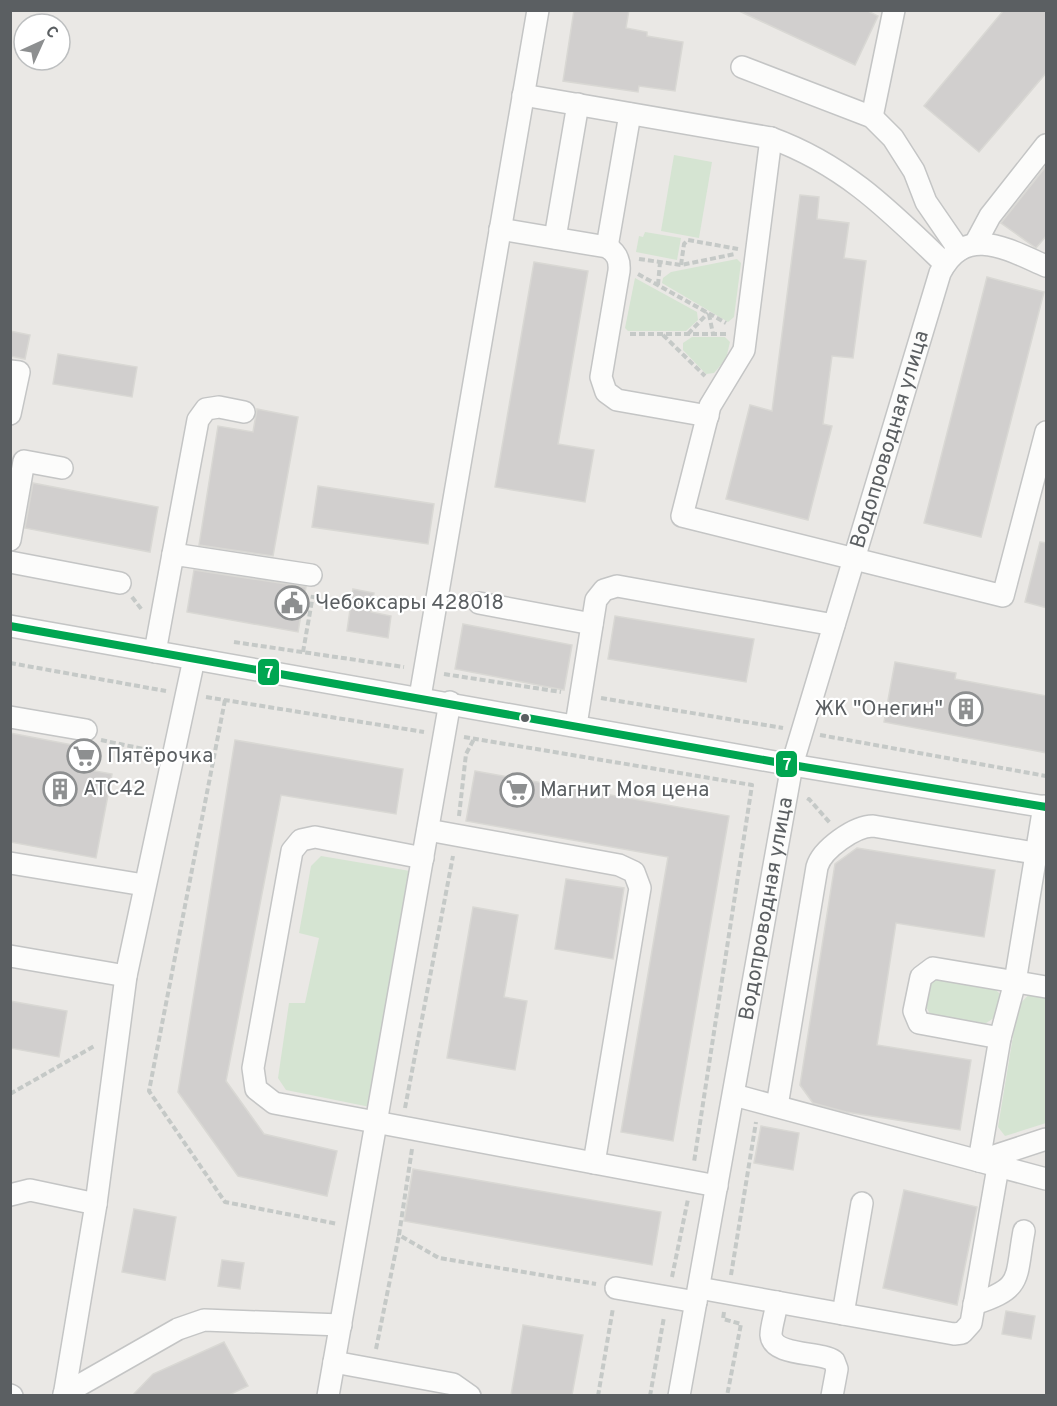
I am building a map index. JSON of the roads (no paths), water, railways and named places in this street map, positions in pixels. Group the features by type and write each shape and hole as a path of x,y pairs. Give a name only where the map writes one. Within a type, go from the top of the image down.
{"street":[{"path":"420,697 537,10"},
{"path":"872,117 894,10"},
{"path":"742,67 872,117 893,138 914,171 926,202 960,252"},
{"path":"523,95 771,138 805,151 852,179 887,208 960,252 1002,247 1047,266"},
{"path":"555,238 578,104"},
{"path":"630,114 614,255 609,334 601,377 610,396 617,400 708,416"},
{"path":"771,138 754,251 744,350 738,363 718,390 708,416 682,516 854,557 1003,596 1047,432"},
{"name":"Водопроводная улица","path":"679,1395 792,765 854,557 960,252 1047,145"},
{"path":"500,229 555,238 614,255"},
{"path":"10,370 19,372 10,414"},
{"path":"155,652 198,420 206,409 219,407 244,412"},
{"path":"11,535 24,461 62,468"},
{"path":"173,554 311,575"},
{"path":"10,562 120,583"},
{"path":"576,725 596,600 604,590 617,586 834,625"},
{"path":"479,603 592,624"},
{"path":"10,626 450,702 792,765 1045,806 1041,854 1000,1038 974,1304 969,1327 962,1333 954,1334 777,1302 698,1295 668,1298 616,1288"},
{"path":"64,1395 96,1203 126,976 194,659"},
{"path":"328,1395 450,702"},
{"path":"10,717 86,730"},
{"path":"777,1106 817,867 824,855 856,831 873,826 1041,854"},
{"path":"428,830 619,865 634,872 640,888 594,1163"},
{"path":"423,858 315,837 301,840 292,851 253,1068 256,1089 274,1103 717,1186"},
{"path":"10,863 144,885"},
{"path":"10,956 126,976"},
{"path":"1000,1038 919,1023 914,1011 918,982 925,973 933,968 1047,987"},
{"path":"734,1095 1047,1179"},
{"path":"989,1164 1047,1139"},
{"path":"10,1195 30,1190 96,1203"},
{"path":"843,1314 862,1203"},
{"path":"974,1304 1002,1295 1012,1285 1024,1231"},
{"path":"777,1302 771,1335 774,1342 781,1348 834,1361 837,1369 832,1395"},
{"path":"64,1395 178,1329 204,1320 341,1325"},
{"path":"334,1362 453,1384 470,1395"}],"place":[{"name":"Чебоксары 428018","path":"292,603"},
{"name":"ЖК \"Онегин\"","path":"966,709"},
{"name":"Пятёрочка","path":"84,756"},
{"name":"АТС42","path":"60,789"},
{"name":"Магнит Моя цена","path":"517,790"}]}
